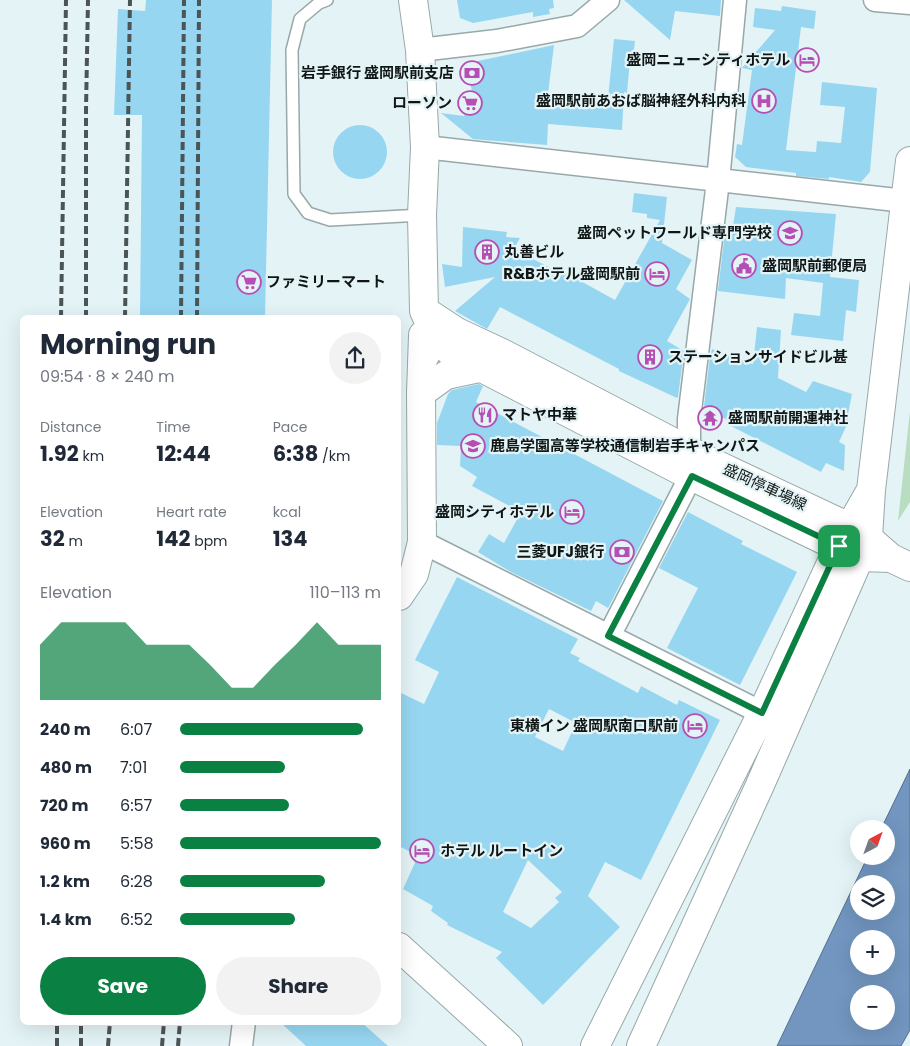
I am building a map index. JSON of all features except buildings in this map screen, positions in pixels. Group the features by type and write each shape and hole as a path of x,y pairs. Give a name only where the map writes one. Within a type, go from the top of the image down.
{"street":[{"path":"401,593 414,574 422,542 421,393 439,343 424,311 422,215 425,147 420,50 413,0"},
{"path":"420,50 497,41 577,26 608,0"},
{"path":"689,449 690,419 718,181 735,0"},
{"path":"875,0 910,3"},
{"path":"425,147 904,201"},
{"path":"642,1046 760,785 854,542 871,490 910,161"},
{"name":"盛岡停車場線","path":"424,311 439,343 479,368 692,476 901,562"},
{"name":"盛岡停車場線","path":"439,343 504,354 689,449 854,542"},
{"path":"421,393 446,375 479,368"},
{"path":"608,636 692,476"},
{"path":"422,542 762,713"},
{"path":"595,1046 762,713 854,542"},
{"path":"401,949 508,1046"},
{"path":"241,1046 244,1025"}],"lane":[{"path":"327,0 319,3 300,19 292,50 294,194 308,213 330,220 422,215"}],"green space":[{"path":"910,411 910,502 898,521"}],"water":[{"path":"910,769 910,1030 901,1046 777,1046 850,894 850,920 895,920 895,875 859,875 864,865 895,865 895,820 885,820"}],"railway":[{"path":"61,315 66,0"},
{"path":"86,315 88,0"},
{"path":"125,315 130,0"},
{"path":"181,315 184,0"},
{"path":"197,315 199,0"},
{"path":"57,1025 57,1046"},
{"path":"81,1025 81,1046"},
{"path":"108,1046 110,1025"},
{"path":"162,1046 164,1025"},
{"path":"178,1046 180,1025"}],"place":[{"name":"盛岡ニューシティホテル","path":"807,60"},
{"name":"岩手銀行 盛岡駅前支店","path":"472,73"},
{"name":"盛岡駅前あおば脳神経外科内科","path":"764,101"},
{"name":"ローソン","path":"470,103"},
{"name":"盛岡ペットワールド専門学校","path":"790,233"},
{"name":"丸善ビル","path":"487,252"},
{"name":"盛岡駅前郵便局","path":"744,266"},
{"name":"R&Bホテル盛岡駅前","path":"657,274"},
{"name":"ファミリーマート","path":"249,282"},
{"name":"ステーションサイドビル甚","path":"650,357"},
{"name":"マトヤ中華","path":"485,415"},
{"name":"盛岡駅前開運神社","path":"710,418"},
{"name":"鹿島学園高等学校通信制岩手キャンパス","path":"473,446"},
{"name":"盛岡シティホテル","path":"572,512"},
{"name":"三菱UFJ銀行","path":"622,552"},
{"name":"東横イン 盛岡駅南口駅前","path":"695,726"},
{"name":"ホテル ルートイン","path":"422,851"}],"route":[{"path":"692,476 839,546 762,713 608,636 692,476"}]}
